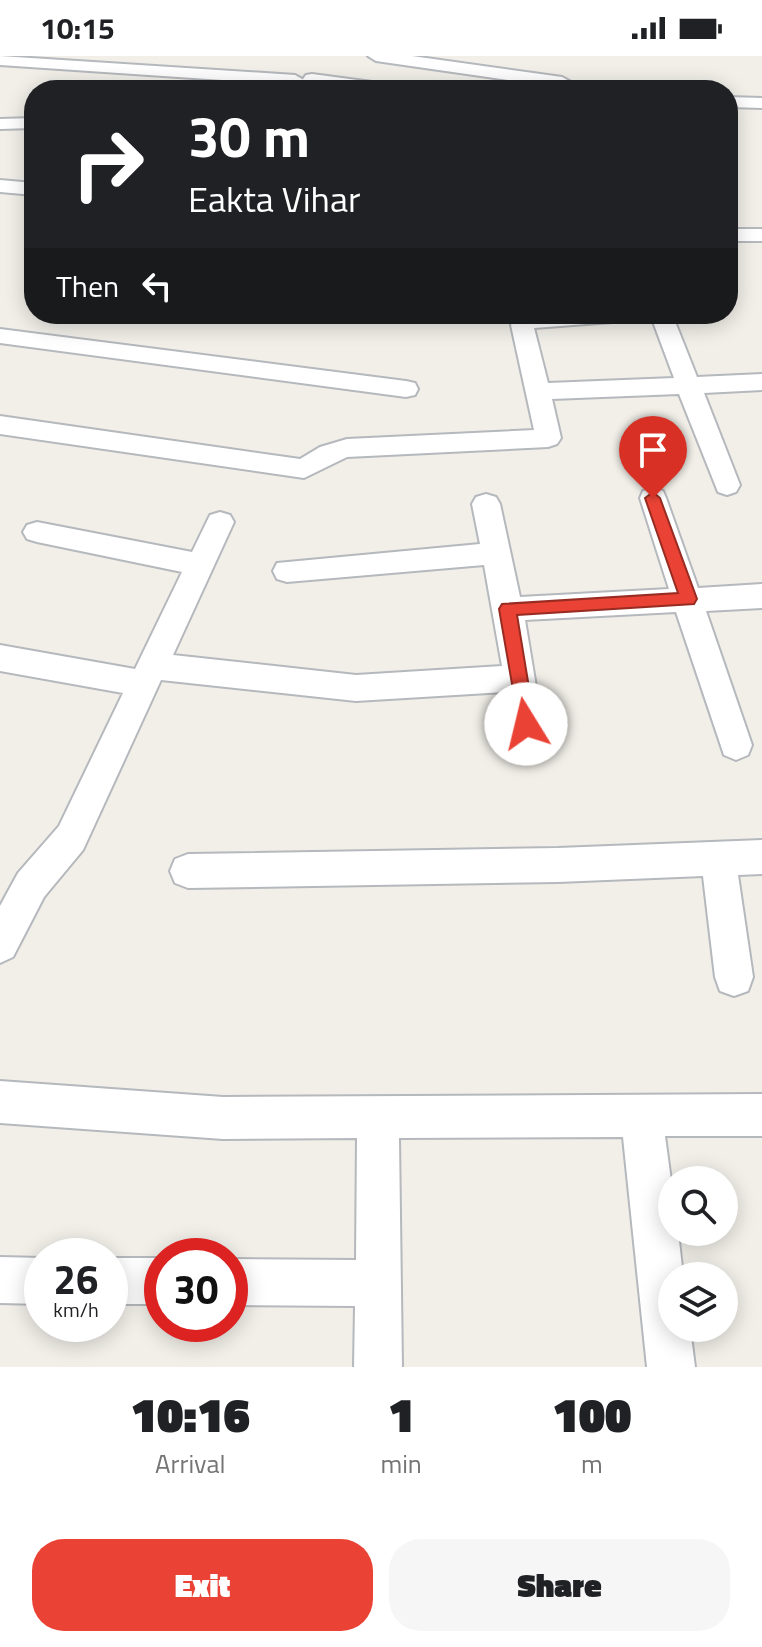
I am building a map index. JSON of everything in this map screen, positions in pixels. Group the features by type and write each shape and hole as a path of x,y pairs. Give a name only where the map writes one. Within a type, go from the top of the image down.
{"street":[{"path":"376,56 548,80"},
{"path":"0,60 312,80"},
{"path":"738,102 762,103"},
{"path":"0,124 24,123"},
{"path":"0,186 24,188"},
{"path":"738,235 762,235"},
{"path":"0,425 304,469 329,453 347,448 548,438 524,324"},
{"path":"665,324 727,485"},
{"path":"0,336 406,389"},
{"path":"538,392 762,382"},
{"path":"653,498 736,745"},
{"path":"486,504 508,609 530,747"},
{"path":"0,944 31,885 71,838 220,522"},
{"path":"37,532 200,565"},
{"path":"287,571 496,553"},
{"path":"508,609 762,596"},
{"path":"0,658 148,675 356,688 519,678"},
{"path":"188,871 558,865 762,857"},
{"path":"718,858 734,977"},
{"path":"0,1102 223,1118 762,1115"},
{"path":"642,1115 671,1367"},
{"path":"378,1117 378,1367"},
{"path":"0,1280 24,1281"},
{"path":"248,1282 378,1283"}],"route":[{"path":"526,724 508,609 688,599 653,498"}]}
